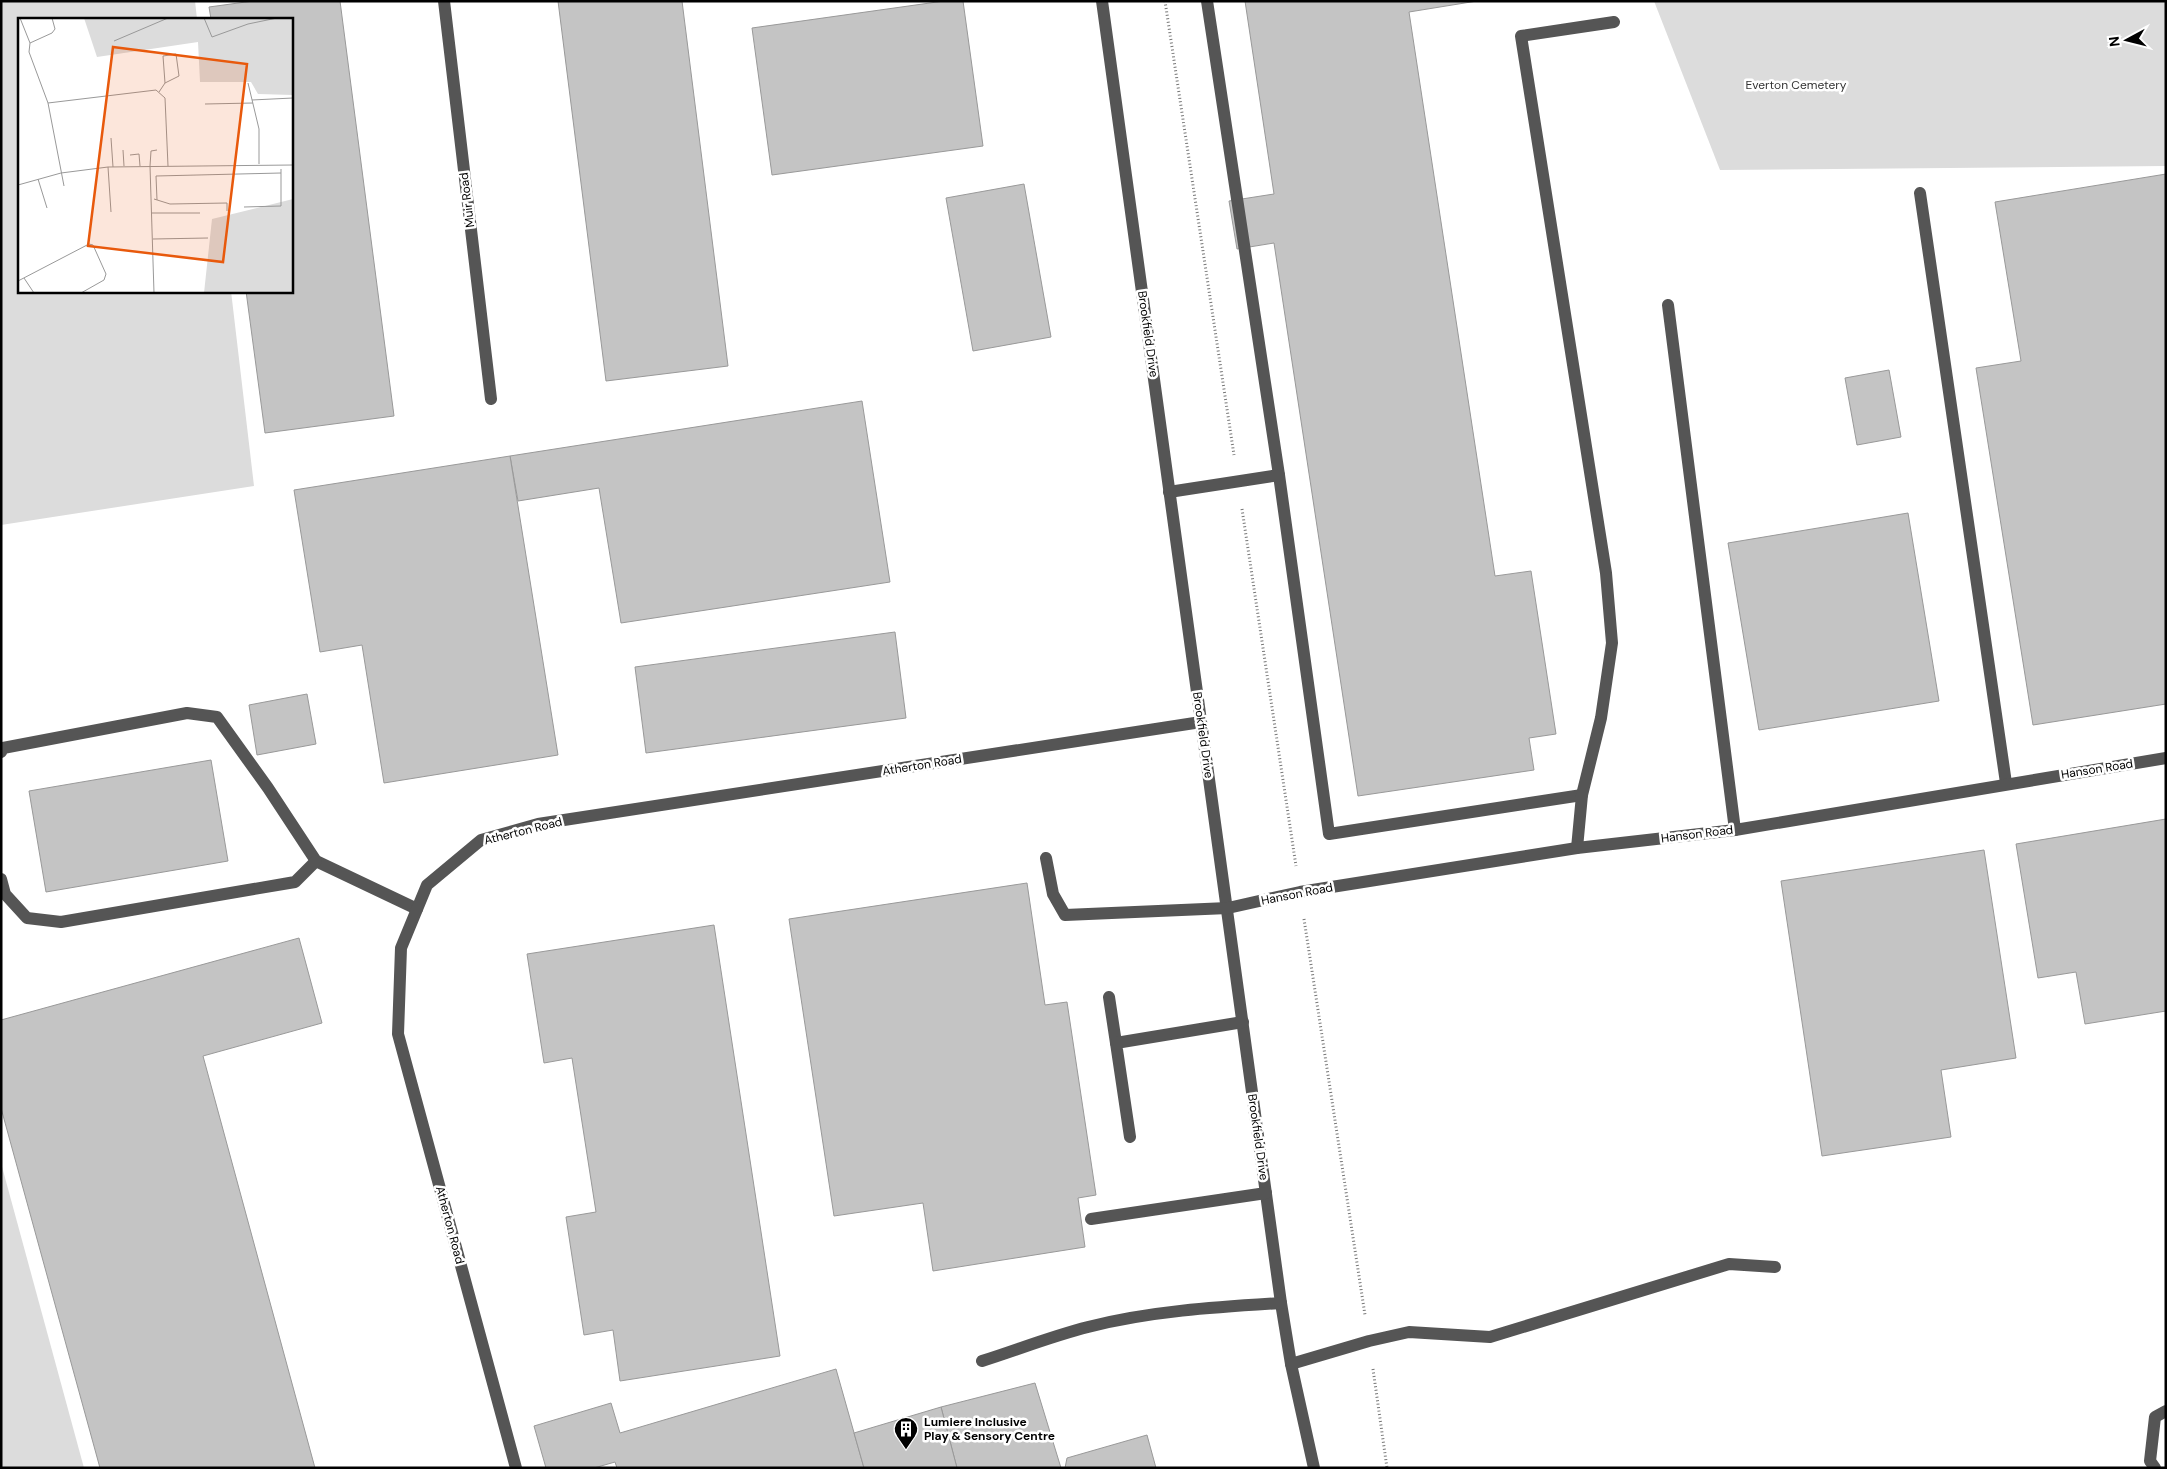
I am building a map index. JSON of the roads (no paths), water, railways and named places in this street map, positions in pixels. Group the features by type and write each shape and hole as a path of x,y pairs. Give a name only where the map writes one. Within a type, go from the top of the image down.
{"street":[{"name":"Muir Road","path":"444,1 491,399"},
{"name":"Brookfield Drive","path":"1102,1 1281,1302 1291,1364 1314,1468"},
{"path":"1207,1 1279,475 1329,834 1582,795"},
{"path":"1577,848 1582,795 1601,718 1612,643 1606,573 1521,36 1614,22"},
{"path":"1920,193 2006,783"},
{"path":"1668,305 1735,830"},
{"path":"1169,492 1279,475"},
{"path":"1,752 3,748 187,713 217,717 268,788 316,861 417,909"},
{"name":"Atherton Road","path":"516,1468 398,1034 401,948 427,885 481,840 538,824 1200,722"},
{"name":"Hanson Road","path":"1046,858 1053,894 1065,915 1228,908 1300,892 1577,848 1735,830 2006,783 2166,758"},
{"path":"1,879 5,894 27,918 62,922 295,882 316,861"},
{"path":"1109,997 1130,1136"},
{"path":"1116,1043 1243,1022"},
{"path":"1091,1219 1266,1193"},
{"path":"1291,1364 1370,1341 1409,1332 1490,1337 1729,1264 1775,1267"},
{"path":"982,1361 1088,1327 1121,1320 1213,1308 1281,1302"},
{"path":"2155,1468 2150,1461 2155,1417 2166,1411"}],"place":[{"name":"Lumiere Inclusive Play & Sensory Centre","path":"906,1450"}],"park label":[{"name":"Everton Cemetery","path":"1796,85"}]}
